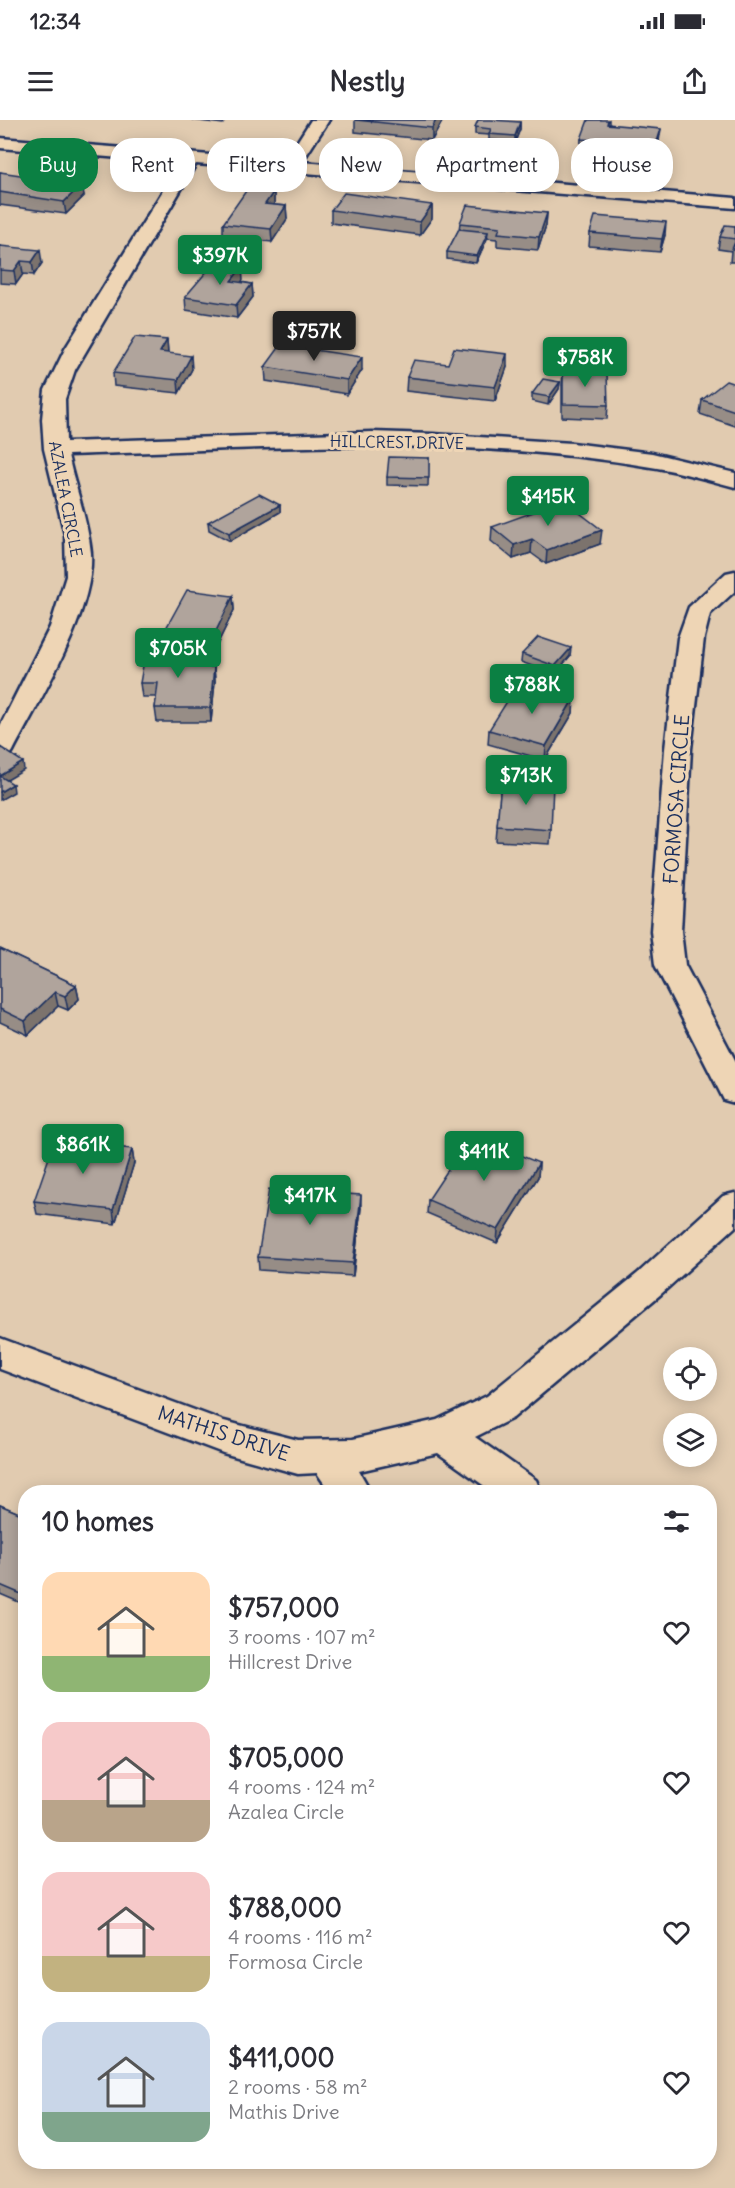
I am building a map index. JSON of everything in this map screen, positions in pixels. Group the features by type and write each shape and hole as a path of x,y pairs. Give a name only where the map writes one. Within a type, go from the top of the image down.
{"street":[{"path":"307,140 320,120"},
{"path":"0,143 110,152"},
{"path":"307,168 735,203"},
{"name":"AZALEA CIRCLE","path":"0,751 68,614 78,583 79,555 55,449 54,397 70,360 169,192"},
{"name":"HILLCREST DRIVE","path":"55,449 372,439 433,441 572,450 652,460 735,480"},
{"name":"FORMOSA CIRCLE","path":"703,1031 670,965 666,931 678,749 691,638 698,612 735,578"},
{"path":"703,1031 735,1036"},
{"path":"703,1031 735,1091"},
{"name":"MATHIS DRIVE","path":"0,1353 223,1437 298,1457 353,1456 443,1435 500,1407 649,1284 735,1206"},
{"path":"443,1435 512,1485"},
{"path":"327,1456 347,1485"}],"building":[{"path":"356,120 436,120 432,128"},
{"path":"478,120 520,122 515,136 489,134 491,129 475,127"},
{"path":"588,120 608,120 607,124 661,129 658,138 581,138"},
{"path":"0,172 18,175 18,192 74,192 64,202 0,192"},
{"path":"245,192 273,192 265,204 286,206 271,229 223,224"},
{"path":"344,193 432,205 420,222 331,210"},
{"path":"467,205 547,213 539,237 498,233 500,227 460,223"},
{"path":"595,216 666,222 662,239 590,233"},
{"path":"725,225 735,226 735,239 720,237"},
{"path":"459,229 488,232 477,256 447,252"},
{"path":"0,246 40,250 32,262 21,261 14,271 0,270"},
{"path":"214,263 242,267 231,281 252,284 236,305 185,297"},
{"path":"135,337 167,340 160,352 191,356 178,380 113,373"},
{"path":"281,345 362,357 347,380 265,367"},
{"path":"454,348 507,354 495,387 407,377 414,360 448,364"},
{"path":"563,371 607,373 608,405 563,404"},
{"path":"543,379 560,382 549,397 532,394"},
{"path":"726,381 735,384 735,411 702,400"},
{"path":"389,457 429,458 429,478 387,477"},
{"path":"259,494 280,505 229,533 208,522"},
{"path":"564,501 602,530 547,550 532,539 514,545 492,527"},
{"path":"187,590 233,596 212,639 164,632"},
{"path":"538,637 571,648 555,666 522,654"},
{"path":"146,649 197,649 195,667 214,667 210,708 155,708 158,683 140,683"},
{"path":"518,684 574,698 546,746 489,730"},
{"path":"0,747 23,762 0,776"},
{"path":"0,776 13,784 0,792"},
{"path":"501,782 553,785 551,830 497,826"},
{"path":"0,949 76,985 65,996 55,992 25,1021 0,1009"},
{"path":"471,1135 539,1163 498,1230 428,1200"},
{"path":"55,1140 132,1149 113,1210 34,1201"},
{"path":"269,1189 361,1195 353,1263 258,1257"},
{"path":"0,1505 18,1513 18,1593 0,1585"}]}
